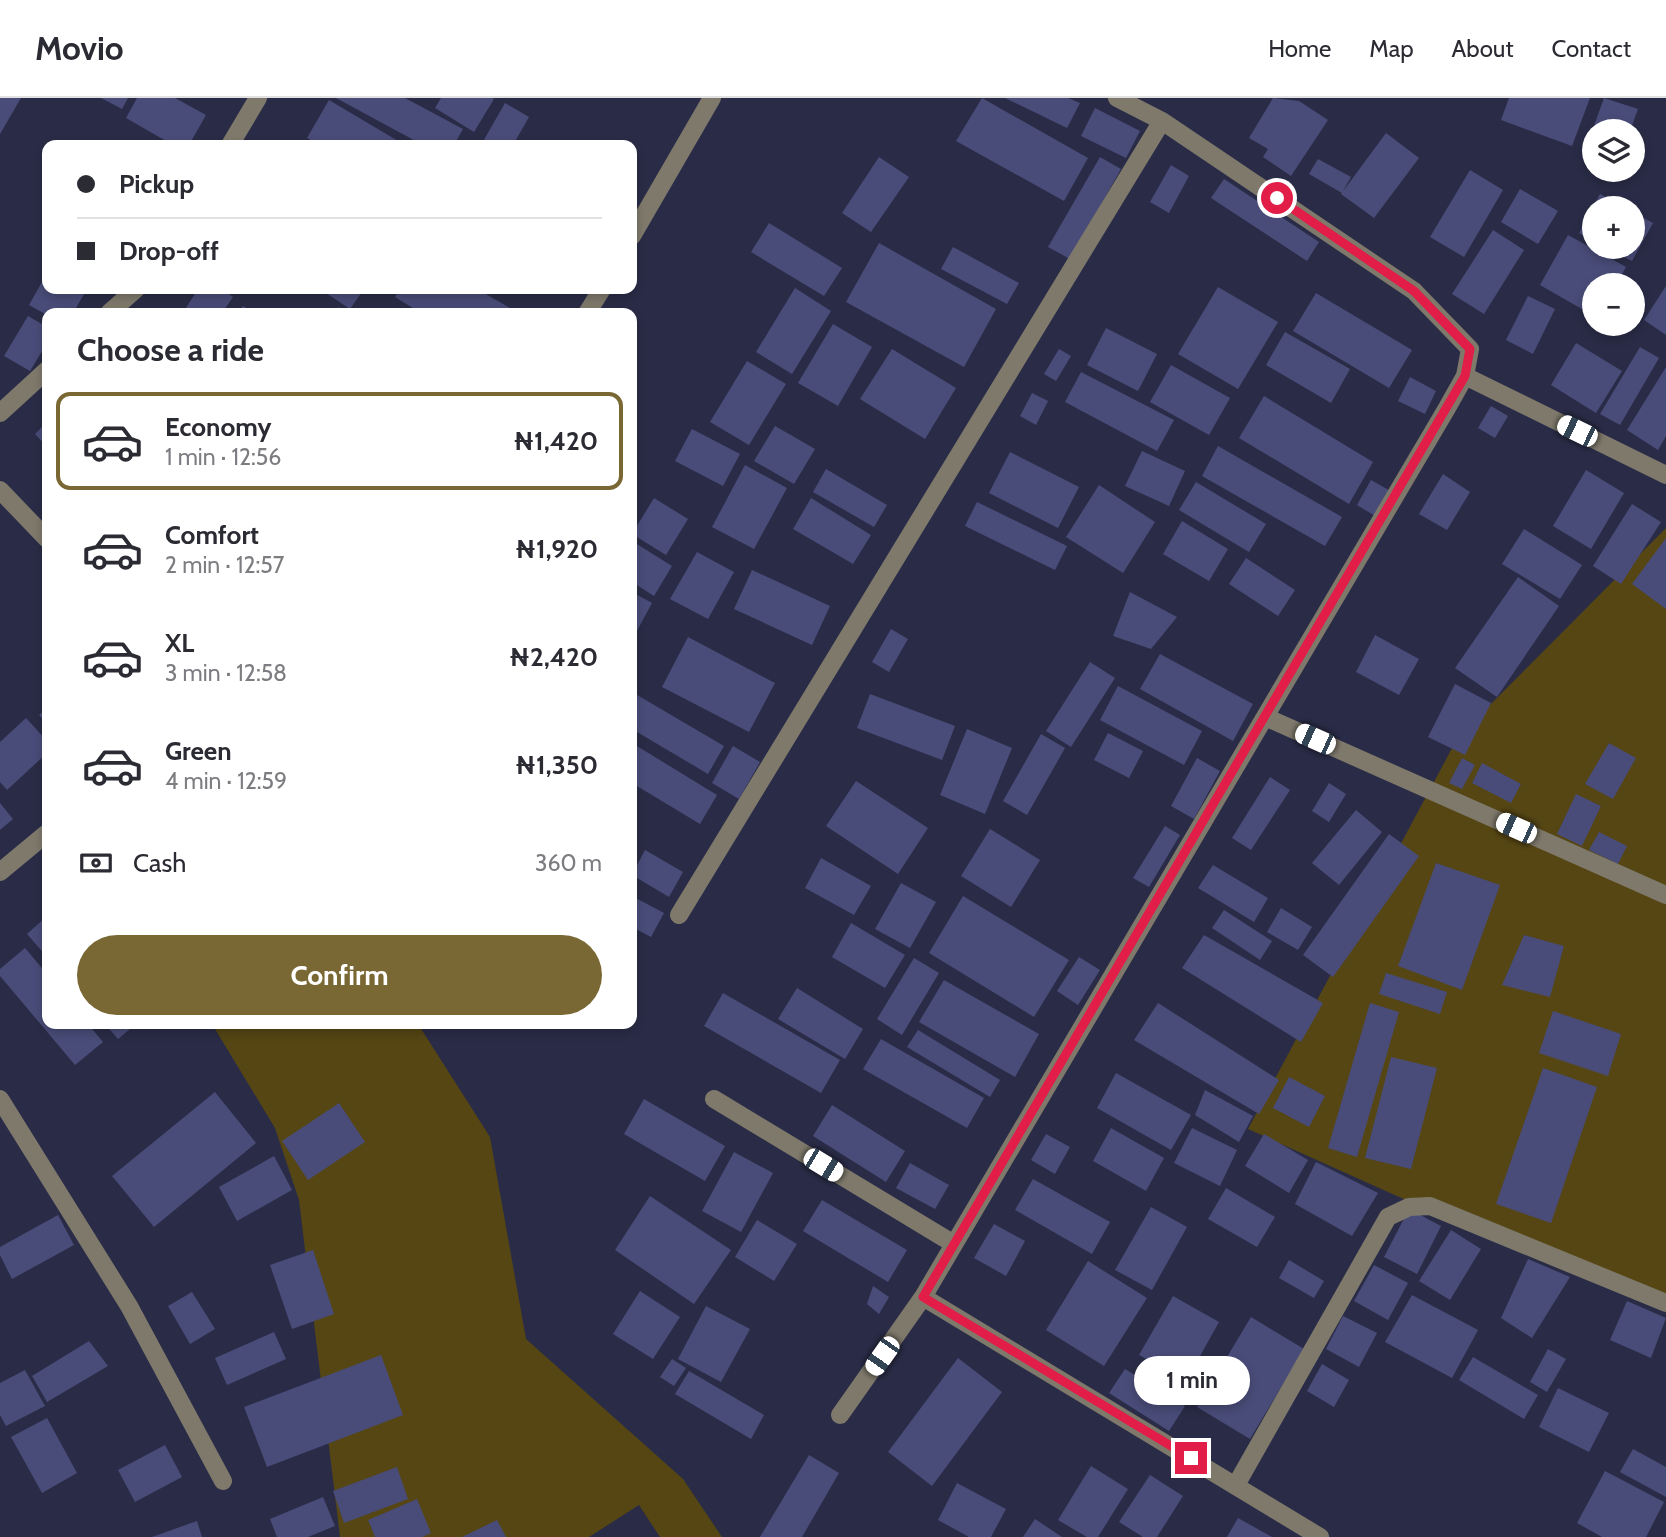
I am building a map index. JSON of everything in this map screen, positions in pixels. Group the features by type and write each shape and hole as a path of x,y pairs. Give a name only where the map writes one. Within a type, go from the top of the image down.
{"street":[{"path":"233,140 258,98"},
{"path":"637,227 712,98"},
{"path":"840,1415 923,1297 1465,376 1470,349 1414,291 1162,121 1117,98"},
{"path":"679,915 1162,121"},
{"path":"115,308 130,294"},
{"path":"0,413 42,375"},
{"path":"1465,376 1666,475"},
{"path":"0,490 42,534"},
{"path":"1265,717 1666,895"},
{"path":"0,872 42,837"},
{"path":"0,1099 129,1306 223,1481"},
{"path":"714,1099 954,1244"},
{"path":"1236,1485 1388,1217 1409,1207 1430,1206 1666,1303"},
{"path":"923,1297 1320,1537"}],"shaded area":[{"path":"1666,528 1666,1303 1408,1201 1248,1129 1458,737"},
{"path":"215,1029 421,1029 490,1137 526,1339 683,1479 722,1537 660,1537 639,1505 589,1537 340,1537 299,1200 275,1128"}],"building":[{"path":"0,98 21,98 0,134"},
{"path":"101,98 128,98 122,109"},
{"path":"137,98 175,98 206,115 192,140 164,140 126,118"},
{"path":"336,98 405,98 463,129 457,140 414,140"},
{"path":"441,98 494,99 474,132 435,108"},
{"path":"982,98 1088,158 1064,201 956,141"},
{"path":"1005,98 1068,98 1080,103 1067,128"},
{"path":"1273,98 1299,101 1328,120 1291,176 1263,157 1268,149 1249,138"},
{"path":"1509,98 1590,98 1572,146 1501,120"},
{"path":"1604,98 1638,109 1634,119 1596,119"},
{"path":"329,100 396,140 311,140 307,138"},
{"path":"505,103 529,117 516,140 484,140"},
{"path":"1095,108 1140,131 1126,158 1081,136"},
{"path":"1386,133 1419,158 1374,218 1341,194"},
{"path":"879,157 909,177 871,232 842,213"},
{"path":"1100,157 1121,169 1070,259 1048,247"},
{"path":"1318,159 1351,177 1342,193 1309,174"},
{"path":"1171,165 1189,176 1169,213 1150,202"},
{"path":"1470,170 1503,190 1464,257 1430,237"},
{"path":"1224,179 1319,242 1307,261 1211,198"},
{"path":"1520,189 1558,211 1538,244 1501,222"},
{"path":"1645,219 1653,223 1645,237"},
{"path":"769,223 842,268 824,296 751,252"},
{"path":"1493,230 1524,250 1484,314 1452,294"},
{"path":"1568,235 1582,243 1582,259 1612,259 1626,267 1623,273 1582,273 1582,309 1540,285"},
{"path":"879,243 996,309 964,367 846,302"},
{"path":"953,247 1019,283 1007,304 941,269"},
{"path":"42,282 42,294 84,294 76,308 42,308 42,312 29,305"},
{"path":"1666,286 1666,335 1645,318"},
{"path":"1218,287 1278,322 1238,389 1178,354"},
{"path":"795,288 831,311 792,374 756,352"},
{"path":"1316,293 1412,350 1389,388 1293,331"},
{"path":"195,294 228,294 233,297 225,308 186,308"},
{"path":"328,294 360,294 348,308"},
{"path":"397,294 486,294 510,308 413,308 395,297"},
{"path":"1528,296 1555,309 1533,354 1506,340"},
{"path":"28,316 42,324 42,351 30,371 4,356"},
{"path":"833,324 872,347 838,406 798,383"},
{"path":"1106,328 1157,354 1138,391 1087,365"},
{"path":"1285,332 1350,369 1331,403 1266,365"},
{"path":"1576,343 1622,371 1596,413 1551,385"},
{"path":"1640,347 1659,358 1620,425 1600,414"},
{"path":"892,349 956,388 925,439 860,399"},
{"path":"1059,349 1071,356 1056,381 1044,374"},
{"path":"747,361 786,384 749,445 710,422"},
{"path":"1171,365 1230,398 1209,435 1150,402"},
{"path":"1666,367 1666,436 1658,450 1627,430"},
{"path":"1081,372 1174,420 1157,451 1065,402"},
{"path":"1410,377 1436,391 1425,414 1398,401"},
{"path":"1032,393 1048,401 1036,425 1020,416"},
{"path":"1264,396 1373,462 1349,504 1239,438"},
{"path":"1491,406 1508,416 1495,438 1478,428"},
{"path":"775,426 815,449 794,484 754,461"},
{"path":"42,427 42,442 35,434"},
{"path":"692,429 740,454 723,486 675,461"},
{"path":"1218,446 1342,517 1325,546 1202,476"},
{"path":"1142,451 1185,471 1169,506 1125,486"},
{"path":"1010,452 1079,487 1058,528 989,493"},
{"path":"745,465 787,488 754,549 712,527"},
{"path":"826,469 887,505 874,527 813,492"},
{"path":"1586,470 1624,493 1591,549 1553,526"},
{"path":"1443,474 1470,492 1447,530 1419,514"},
{"path":"1371,480 1394,493 1380,519 1357,505"},
{"path":"1196,482 1266,524 1249,552 1179,510"},
{"path":"1099,485 1155,522 1123,573 1066,537"},
{"path":"654,498 688,519 666,555 637,537 637,526"},
{"path":"811,498 871,535 853,564 793,529"},
{"path":"977,502 1067,546 1055,570 965,526"},
{"path":"1632,504 1661,522 1621,584 1593,566"},
{"path":"1182,521 1228,549 1209,581 1163,554"},
{"path":"1524,529 1582,565 1560,599 1502,564"},
{"path":"1666,538 1666,609 1632,584"},
{"path":"637,544 672,566 654,596 637,585"},
{"path":"697,552 734,572 708,619 670,599"},
{"path":"1246,558 1295,590 1278,616 1229,584"},
{"path":"752,570 830,606 812,645 734,609"},
{"path":"1518,577 1559,606 1497,697 1455,668"},
{"path":"1130,592 1177,617 1151,649 1113,636"},
{"path":"637,595 652,603 637,631"},
{"path":"891,629 908,639 889,672 872,662"},
{"path":"1375,635 1419,659 1399,695 1356,672"},
{"path":"688,637 775,683 749,732 662,687"},
{"path":"1160,654 1253,704 1233,741 1140,689"},
{"path":"1090,662 1115,678 1071,747 1046,731"},
{"path":"1455,684 1491,703 1465,755 1428,737"},
{"path":"1118,686 1202,731 1184,765 1100,720"},
{"path":"870,694 955,726 942,760 857,728"},
{"path":"637,695 724,746 708,774 637,732"},
{"path":"26,718 42,736 42,758 7,790 0,782 0,742"},
{"path":"967,729 1012,748 985,814 940,795"},
{"path":"1108,733 1143,751 1129,778 1094,760"},
{"path":"1041,734 1065,748 1027,815 1003,801"},
{"path":"1609,743 1636,758 1613,799 1585,784"},
{"path":"637,746 717,795 700,824 637,786"},
{"path":"733,746 760,762 739,799 712,783"},
{"path":"1197,758 1220,771 1194,819 1171,806"},
{"path":"1462,758 1475,765 1462,789 1449,783"},
{"path":"1482,763 1521,784 1511,803 1472,783"},
{"path":"1270,777 1290,790 1251,850 1232,838"},
{"path":"856,781 928,828 898,874 826,826"},
{"path":"1329,783 1346,794 1329,822 1312,811"},
{"path":"1576,794 1601,806 1582,846 1557,834"},
{"path":"0,803 13,819 0,830"},
{"path":"1356,810 1382,832 1339,885 1312,863"},
{"path":"1165,826 1180,835 1149,887 1133,878"},
{"path":"990,829 1040,860 1011,907 961,876"},
{"path":"1599,832 1627,846 1618,864 1589,850"},
{"path":"1389,834 1419,856 1333,977 1303,955"},
{"path":"645,850 683,872 669,897 637,878 637,865"},
{"path":"821,858 871,886 854,915 805,888"},
{"path":"1436,863 1500,885 1462,990 1398,966"},
{"path":"1213,865 1268,898 1254,922 1198,888"},
{"path":"901,883 936,902 910,948 875,929"},
{"path":"963,896 1069,960 1034,1017 929,953"},
{"path":"637,899 664,913 651,937 637,930"},
{"path":"1281,908 1312,927 1298,950 1267,932"},
{"path":"1224,910 1272,941 1260,960 1212,928"},
{"path":"42,920 42,951 27,934"},
{"path":"851,923 905,955 885,988 832,957"},
{"path":"1204,935 1323,1003 1301,1042 1182,968"},
{"path":"1524,935 1564,946 1550,997 1502,985"},
{"path":"25,948 42,968 42,1026 0,976 0,969"},
{"path":"1079,957 1100,970 1078,1005 1057,991"},
{"path":"914,958 939,973 902,1035 877,1019"},
{"path":"1386,973 1447,992 1440,1014 1379,994"},
{"path":"944,980 1039,1034 1015,1077 919,1022"},
{"path":"797,988 863,1029 845,1059 778,1019"},
{"path":"723,993 840,1060 821,1093 704,1026"},
{"path":"1158,1003 1279,1080 1259,1114 1134,1040"},
{"path":"1370,1003 1399,1012 1357,1157 1328,1148"},
{"path":"1553,1011 1621,1034 1608,1076 1539,1053"},
{"path":"45,1029 92,1029 103,1042 75,1065"},
{"path":"109,1029 130,1029 118,1039"},
{"path":"918,1030 1000,1080 990,1097 907,1047"},
{"path":"881,1039 984,1098 967,1128 863,1069"},
{"path":"1391,1057 1437,1068 1411,1169 1365,1158"},
{"path":"1543,1068 1597,1087 1551,1223 1496,1204"},
{"path":"1116,1073 1191,1115 1171,1150 1097,1108"},
{"path":"1289,1077 1325,1096 1309,1127 1273,1108"},
{"path":"1205,1090 1253,1116 1239,1142 1195,1115"},
{"path":"215,1092 256,1143 154,1227 112,1176"},
{"path":"644,1099 725,1146 705,1181 624,1134"},
{"path":"339,1103 365,1142 308,1180 282,1141"},
{"path":"832,1105 905,1151 886,1182 813,1136"},
{"path":"1111,1128 1164,1158 1146,1191 1093,1161"},
{"path":"1192,1128 1237,1150 1220,1186 1174,1163"},
{"path":"1046,1134 1070,1147 1055,1174 1031,1160"},
{"path":"1264,1134 1308,1160 1289,1193 1245,1166"},
{"path":"734,1152 773,1173 741,1232 702,1211"},
{"path":"274,1156 292,1190 237,1221 219,1187"},
{"path":"1316,1162 1378,1193 1352,1236 1295,1204"},
{"path":"910,1163 949,1185 935,1209 896,1188"},
{"path":"1033,1179 1110,1222 1092,1254 1015,1210"},
{"path":"1226,1188 1275,1217 1257,1247 1208,1219"},
{"path":"650,1196 731,1250 694,1304 615,1250"},
{"path":"822,1200 907,1250 888,1282 803,1231"},
{"path":"1151,1207 1187,1227 1152,1290 1115,1270"},
{"path":"1409,1209 1441,1226 1417,1274 1384,1257"},
{"path":"58,1215 74,1245 12,1279 0,1255 0,1247"},
{"path":"757,1220 797,1244 774,1281 735,1257"},
{"path":"994,1224 1025,1241 1006,1276 974,1258"},
{"path":"1451,1230 1481,1249 1450,1300 1419,1281"},
{"path":"313,1250 334,1314 292,1329 270,1265"},
{"path":"1528,1259 1570,1277 1532,1338 1501,1318"},
{"path":"1289,1260 1324,1281 1314,1298 1279,1278"},
{"path":"1088,1261 1147,1298 1104,1366 1046,1330"},
{"path":"1374,1265 1408,1283 1388,1320 1354,1301"},
{"path":"873,1286 889,1297 879,1314 867,1304"},
{"path":"640,1291 680,1317 653,1359 613,1334"},
{"path":"192,1292 215,1329 190,1344 168,1306"},
{"path":"1412,1295 1478,1330 1452,1378 1385,1342"},
{"path":"1173,1296 1219,1322 1186,1381 1139,1355"},
{"path":"1627,1301 1666,1318 1651,1358 1610,1340"},
{"path":"706,1306 750,1329 721,1382 678,1359"},
{"path":"1343,1316 1377,1333 1359,1367 1326,1349"},
{"path":"1251,1317 1304,1349 1250,1439 1197,1407"},
{"path":"274,1332 286,1359 227,1385 215,1358"},
{"path":"89,1341 108,1366 47,1402 32,1376"},
{"path":"1548,1349 1566,1359 1547,1392 1530,1382"},
{"path":"381,1355 403,1415 267,1467 244,1407"},
{"path":"1473,1357 1538,1395 1524,1419 1459,1380"},
{"path":"958,1358 1002,1392 932,1486 888,1452"},
{"path":"672,1359 686,1368 674,1386 660,1377"},
{"path":"1322,1364 1349,1380 1334,1407 1307,1391"},
{"path":"1125,1369 1185,1406 1169,1431 1109,1393"},
{"path":"25,1370 45,1406 6,1426 0,1415 0,1383"},
{"path":"689,1371 764,1415 751,1439 675,1394"},
{"path":"1558,1388 1609,1413 1589,1452 1539,1427"},
{"path":"47,1418 77,1473 42,1493 11,1437"},
{"path":"165,1445 182,1477 135,1502 118,1470"},
{"path":"1633,1449 1666,1467 1666,1497 1620,1472"},
{"path":"809,1455 839,1473 802,1537 760,1537"},
{"path":"1091,1466 1128,1489 1098,1537 1087,1537 1058,1520"},
{"path":"397,1467 408,1499 344,1523 333,1491"},
{"path":"1605,1471 1664,1502 1646,1537 1602,1537 1577,1523"},
{"path":"1150,1475 1183,1496 1157,1537 1143,1537 1119,1522"},
{"path":"957,1483 1006,1509 991,1537 969,1537 938,1520"},
{"path":"323,1497 335,1526 308,1537 277,1537 270,1519"},
{"path":"417,1499 431,1533 422,1537 375,1537 368,1520"},
{"path":"1238,1518 1272,1537 1227,1537"},
{"path":"1035,1519 1062,1537 1023,1537"},
{"path":"497,1520 506,1537 462,1537"},
{"path":"197,1521 202,1537 152,1537"}],"route":[{"path":"1191,1458 923,1297 1465,376 1470,349 1414,291 1277,198"}]}
